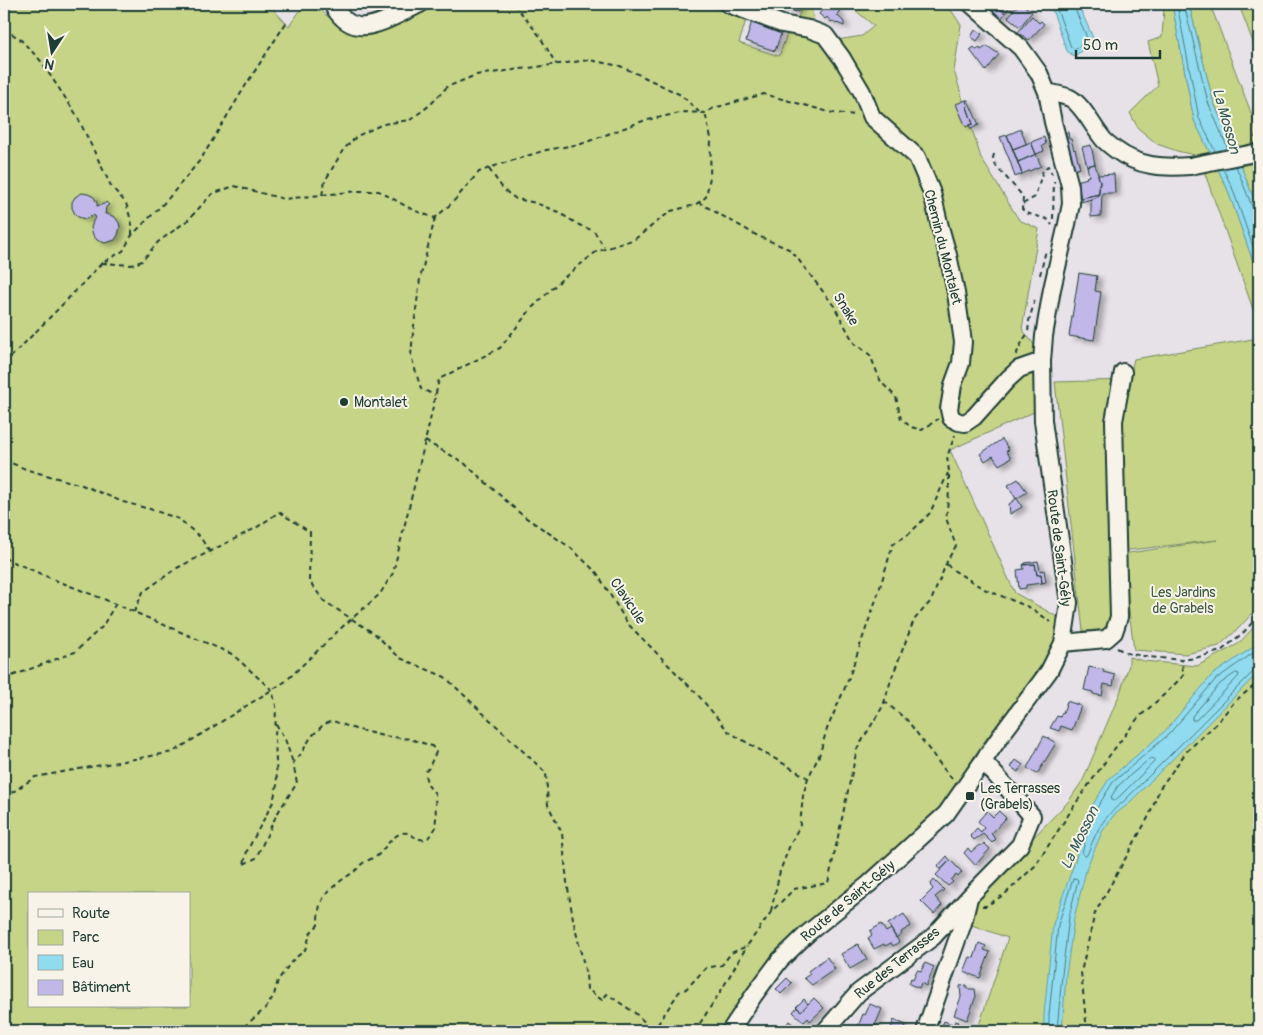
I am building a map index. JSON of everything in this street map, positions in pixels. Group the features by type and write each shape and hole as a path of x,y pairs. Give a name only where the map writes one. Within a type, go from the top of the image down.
{"street":[{"path":"332,4 340,16 348,22 357,26 367,26 400,14 420,4"},
{"name":"Chemin du Montalet","path":"728,4 782,24 809,29 826,35 862,92 872,117 917,157 932,193 948,255 963,342 961,363 953,385 949,409 954,417"},
{"name":"Route de Saint-Gély","path":"730,1031 780,960 808,933 869,884 946,814 1049,671 1063,643 1068,603 1043,421 1042,361 1050,297 1071,204 1070,186 1047,92 1039,73 1021,48 971,4"},
{"path":"1047,92 1072,99 1079,105 1105,141 1125,156 1152,166 1171,168 1190,166 1259,152"},
{"path":"954,417 965,423 974,417 1019,369 1042,361"},
{"path":"1063,643 1106,639 1114,632 1119,617 1114,421 1123,372"},
{"name":"Rue des Terrasses","path":"825,1031 859,992 933,937 1020,845 1032,816 983,761"},
{"name":"Rue des Terrasses","path":"926,1031 969,900"}],"path":[{"path":"514,4 539,35 556,64"},
{"path":"1253,4 1259,8"},
{"path":"4,364 102,263 123,251 132,235 167,200 200,160 286,23"},
{"path":"4,29 20,39 40,60 76,114 112,186 126,203 132,224 132,235"},
{"path":"322,195 325,181 344,150 357,136 383,124 410,120 430,105 447,87 476,75 589,60 620,66 681,94 700,113"},
{"path":"435,395 421,389 411,356 412,333 420,279 435,218 452,203 480,172 546,150 581,144 643,121 684,112 705,113 714,108 764,94 833,113 872,117"},
{"path":"4,798 35,777 173,752 286,681 380,594 393,573 439,379 500,348 531,309 561,280 596,252 635,239 671,211 695,205 706,197 710,177 711,138 705,113"},
{"path":"994,154 996,166 1023,198 1022,209 1047,219 1052,225"},
{"path":"1023,204 1036,197 1043,170 1048,166 1053,177 1054,186 1052,230"},
{"path":"489,168 504,190 516,199 536,203 594,231 604,247"},
{"path":"102,263 132,265 142,261 158,242 188,220 212,194 234,186 284,199 359,191 379,191 414,210 435,218"},
{"name":"Snake","path":"698,202 758,236 791,250 834,306 854,343 870,355 881,382 896,397 902,419 912,427 922,430 954,417"},
{"path":"1039,279 1047,247"},
{"path":"1028,332 1036,295"},
{"path":"695,1031 747,946 771,912 794,889 828,883 857,749 883,706 914,620 931,601 946,564 956,546 946,518 949,492 947,457 954,442 954,417"},
{"name":"Clavicule","path":"425,441 463,462 522,515 571,548 597,574 628,624 698,695 729,732 808,778"},
{"path":"4,460 28,470 82,485 123,502 178,519 200,536 212,555"},
{"path":"771,912 780,871 800,825 802,796 808,778 819,756 827,728 847,683 893,544 909,534 930,513 949,471"},
{"path":"134,612 143,592 176,568 256,528 279,512 310,532 309,581 324,600 375,634 400,658 445,677 546,773 548,805 562,833 567,882 573,919 586,974 587,989 602,1000 608,994 634,1013 652,1031 656,1028 663,1014 679,992 686,990 706,968 722,966 731,953 747,946"},
{"path":"4,558 232,654 272,690 276,706 275,738 277,785 273,802 247,851 244,864 256,858 277,814 296,783 293,763 285,739 276,724"},
{"path":"946,564 984,589 1031,608 1051,622 1066,623"},
{"path":"4,680 75,652 102,627 115,604"},
{"path":"1106,639 1116,648 1127,653 1182,660 1221,651 1244,632 1259,615"},
{"path":"969,900 978,906 986,906 1005,894 1035,866 1078,800 1138,718 1183,676 1182,660"},
{"path":"1087,1031 1081,972 1095,913 1149,816 1160,788 1187,751 1216,724 1235,701 1259,682"},
{"path":"884,701 907,720 953,780 966,786"},
{"path":"236,1031 240,1030 266,1008 274,995 278,980 292,961 306,950 311,932 318,925 319,908 326,894 344,877 356,870 364,862 378,855 393,839 403,833 409,833 419,839 428,838 435,829 435,793 425,779 426,771 430,767 436,752 432,746 410,739 355,730 333,721 324,724 311,737 293,763"}],"green space":[{"path":"4,4 268,4 289,26 305,4 315,4 326,15 352,34 371,35 437,4 703,4 746,20 739,43 779,56 787,34 793,35 802,4 813,4 811,8 819,41 825,42 862,36 874,26 848,4 947,4 961,25 954,71 981,158 1019,220 1039,229 1022,329 1035,346 1034,412 950,450 1015,593 1056,616 1061,622 1054,652 980,747 943,807 775,954 723,1031 4,1031"},
{"path":"1161,4 1172,4 1194,120 1211,154 1198,156 1157,144 1138,128 1130,113 1158,86 1148,42 1162,37 1164,8"},
{"path":"1189,4 1210,4 1253,118 1259,147 1235,151 1213,101"},
{"path":"1238,4 1259,4 1259,58 1242,13"},
{"path":"1259,162 1259,212 1241,166"},
{"path":"1216,165 1227,188 1259,278 1259,326 1203,168"},
{"name":"Les Jardins de Grabels","path":"1259,338 1259,606 1219,646 1186,654 1134,650 1122,554 1217,540 1113,552 1115,618 1109,629 1083,631 1055,382 1129,380 1134,359"},
{"path":"1259,622 1259,643 1220,671 1259,679 1259,1031 977,1031 1008,938 969,924 979,893 1068,802 1083,780 1120,693 1129,665 1129,657 1144,661 1197,666 1238,644"}],"water":[{"path":"1050,4 1078,4 1094,40 1090,46 1074,56 1067,51"},
{"name":"La Mosson","path":"1172,4 1189,4 1213,101 1259,212 1259,278 1227,188 1194,120"},
{"name":"La Mosson","path":"1259,643 1259,672 1126,806 1114,815 1102,832 1087,867 1074,918 1066,975 1062,1031 1044,1031 1053,924 1076,858 1087,814 1109,779 1165,731 1212,675"}],"building":[{"path":"773,4 799,4 798,12 787,10 787,8 780,5 776,7"},
{"path":"827,4 840,12 837,15 844,22 844,26 831,22 827,17 825,19 819,14"},
{"path":"984,4 994,4 1005,13 1001,19"},
{"path":"994,4 1011,4 1005,13"},
{"path":"1019,4 1022,4 1032,12 1020,27 1008,17"},
{"path":"1032,16 1039,23 1041,21 1044,24 1029,40 1018,32"},
{"path":"752,21 782,31 775,51 746,41"},
{"path":"975,30 982,34 977,41 971,37"},
{"path":"987,46 999,54 986,71 970,50 974,47 976,50 980,48 981,50"},
{"path":"966,100 968,100 979,125 971,129 969,125 973,124"},
{"path":"966,100 973,124 966,127 956,104"},
{"path":"1021,129 1026,144 1013,149 1007,135"},
{"path":"1068,132 1080,168 1074,170 1065,133"},
{"path":"1007,135 1022,174 1015,177 1000,137"},
{"path":"1044,137 1046,144 1042,146 1044,151 1036,154 1031,142"},
{"path":"1031,142 1036,154 1018,162 1013,149"},
{"path":"1091,145 1095,164 1087,166 1082,147"},
{"path":"1036,154 1041,166 1022,174 1018,162"},
{"path":"1095,164 1100,182 1099,194 1081,198 1077,181 1087,178 1089,176 1087,166"},
{"path":"1114,174 1115,193 1102,193 1101,216 1091,217 1091,199 1098,197 1100,182 1098,175"},
{"path":"82,193 94,197 97,206 106,202 109,205 106,207 105,214 115,217 120,227 115,240 105,243 97,240 91,228 96,217 93,215 85,219 75,214 72,202 75,197"},
{"path":"1099,194 1098,197 1081,202 1082,198"},
{"path":"1079,273 1097,276 1095,291 1101,292 1094,340 1069,336"},
{"path":"1002,439 1009,450 1006,451 1011,458 999,465 993,456 985,461 980,454"},
{"path":"1018,479 1027,492 1016,499 1008,485"},
{"path":"1017,498 1022,507 1010,514 1009,504"},
{"path":"1038,561 1040,571 1044,570 1046,582 1042,583 1041,574 1037,575 1035,564 1023,565"},
{"path":"1035,564 1037,575 1041,574 1042,583 1026,585 1026,588 1019,589 1017,570 1024,569 1023,565"},
{"path":"1089,667 1104,670 1103,672 1115,675 1113,686 1104,684 1102,696 1084,690"},
{"path":"1067,701 1081,706 1072,730 1061,726 1059,731 1050,728 1057,716 1060,717 1063,713"},
{"path":"1044,736 1056,743 1037,774 1027,768"},
{"path":"1016,760 1023,765 1018,772 1011,767"},
{"path":"987,811 993,817 999,811 1006,818 991,834 996,839 992,843 981,832 984,828 978,821"},
{"path":"977,828 983,834 974,840 970,836"},
{"path":"984,843 990,849 975,865 964,853 968,848 971,852"},
{"path":"947,856 950,860 941,870 937,867"},
{"path":"950,860 962,872 958,877 956,875 951,880 953,882 948,886 936,875"},
{"path":"934,880 944,890 935,897 942,905 934,914 921,901 933,889 930,885"},
{"path":"904,914 911,926 901,932 902,934 896,938 888,924"},
{"path":"881,924 886,932 891,929 899,942 893,946 891,943 885,946 884,944 874,949 868,938 872,935 870,931"},
{"path":"979,943 986,946 984,950 990,952 980,978 964,972 970,957 974,958"},
{"path":"858,944 867,959 850,969 841,954"},
{"path":"827,957 835,969 812,985 804,978 810,974 808,971"},
{"path":"925,963 934,967 926,986 921,983 919,988 909,984 917,970 921,971"},
{"path":"787,978 792,983 781,994 776,989"},
{"path":"967,985 967,989 975,989 976,996 967,1020 954,1015 961,997 960,986"},
{"path":"814,998 824,1008 810,1021 808,1018 804,1022 793,1012 797,1007 801,1011"},
{"path":"804,999 808,1004 801,1011 796,1007"},
{"path":"870,1004 882,1009 873,1030 862,1031 857,1029 863,1014 865,1015"},
{"path":"894,1020 906,1025 903,1031 890,1031"},
{"path":"789,1021 799,1029 798,1031 782,1031"},
{"path":"944,1021 954,1025 955,1021 959,1022 956,1029 948,1026 946,1030 941,1028"}],"place":[{"name":"Montalet","path":"344,402"},
{"name":"Les Terrasses (Grabels)","path":"970,796"}]}
